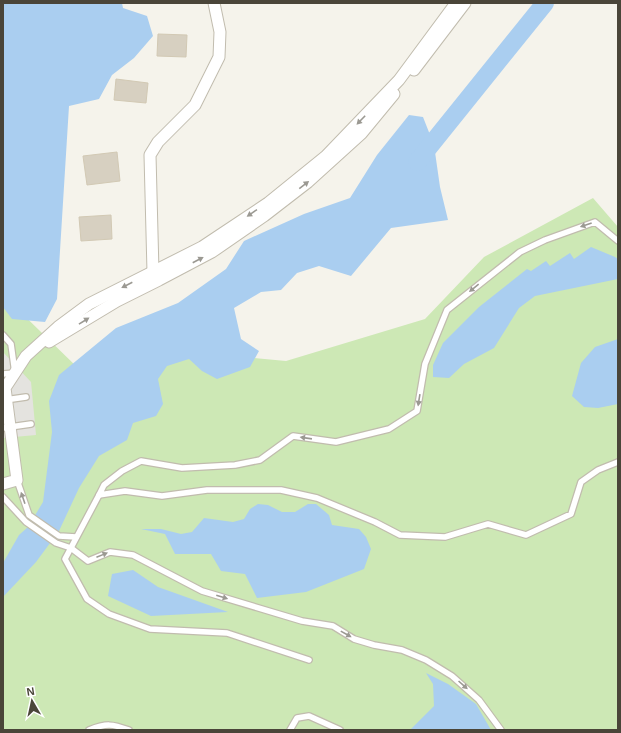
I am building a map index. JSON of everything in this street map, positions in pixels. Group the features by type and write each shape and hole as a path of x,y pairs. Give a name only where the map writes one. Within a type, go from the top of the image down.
{"street":[{"path":"156,276 150,155 158,142 195,105 219,57 220,32 214,3"},
{"path":"156,276 268,203 326,156 399,80 456,3"},
{"path":"3,484 17,480 6,428 5,388 26,356 58,327 89,304 212,252 264,216 308,182 361,134 426,57 465,3"}],"lane":[{"path":"309,660 227,633 150,629 109,614 87,599 65,559 104,485 122,471 141,461 182,468 236,465 260,460 293,436 336,442 389,429 418,411 425,364 447,310 475,287 520,252 545,240 595,222 618,241"},
{"path":"3,335 11,344 15,373 3,374"},
{"path":"3,345 11,344"},
{"path":"5,400 26,397"},
{"path":"6,428 31,424"},
{"path":"99,495 125,491 162,496 207,490 281,490 317,498 375,522 400,535 446,537 488,524 526,535 571,514 581,482 598,470 618,462"},
{"path":"17,480 29,515 59,536 76,537"},
{"path":"3,497 26,522 56,543 71,548 88,561 110,552 133,555 202,591 302,621 333,626 354,638 374,645 402,650 426,660 452,676 479,700 501,730"},
{"path":"290,730 297,718 309,716 340,730"},
{"path":"89,730 99,726 114,724 129,730"}],"green space":[{"path":"593,198 618,227 618,730 3,730 3,295 79,369 159,349 286,361 425,319 484,257"}],"shaded area":[{"path":"3,352 31,382 36,435 3,438"}],"water":[{"path":"3,3 122,3 123,8 147,16 153,36 134,58 112,75 99,99 69,106 57,299 45,322 12,319 3,307"},
{"path":"409,115 423,117 434,145 440,187 448,220 391,228 351,276 319,266 297,273 281,290 261,292 234,308 241,339 259,351 250,367 217,379 202,371 189,359 167,366 158,379 163,404 156,416 133,423 127,440 99,456 79,488 59,531 36,562 3,597 3,563 19,535 28,527 43,502 52,432 49,401 59,375 116,328 178,303 226,269 244,241 304,214 350,198 377,155"},
{"path":"591,247 618,259 618,279 535,296 519,308 494,348 464,364 449,378 433,377 433,365 443,343 479,307 527,269 531,271 546,261 550,266 570,253 574,259"},
{"path":"618,339 618,404 598,408 584,407 572,396 581,363 595,347"},
{"path":"258,504 268,505 282,512 295,512 308,504 316,504 329,515 332,525 359,529 366,537 371,549 364,569 306,592 257,598 245,574 221,571 211,554 175,554 165,534 141,529 161,529 181,534 192,532 204,518 233,522 244,519 250,509"},
{"path":"133,570 158,587 228,612 151,616 108,596 112,574"},
{"path":"426,673 448,684 476,704 491,730 410,730 434,706 433,684"}],"building":[{"path":"158,34 187,35 186,57 157,56"},
{"path":"116,79 148,83 146,103 114,100"},
{"path":"117,152 120,181 87,185 83,156"},
{"path":"111,215 112,239 81,241 79,217"}],"waterway":[{"path":"417,162 545,3"}]}
